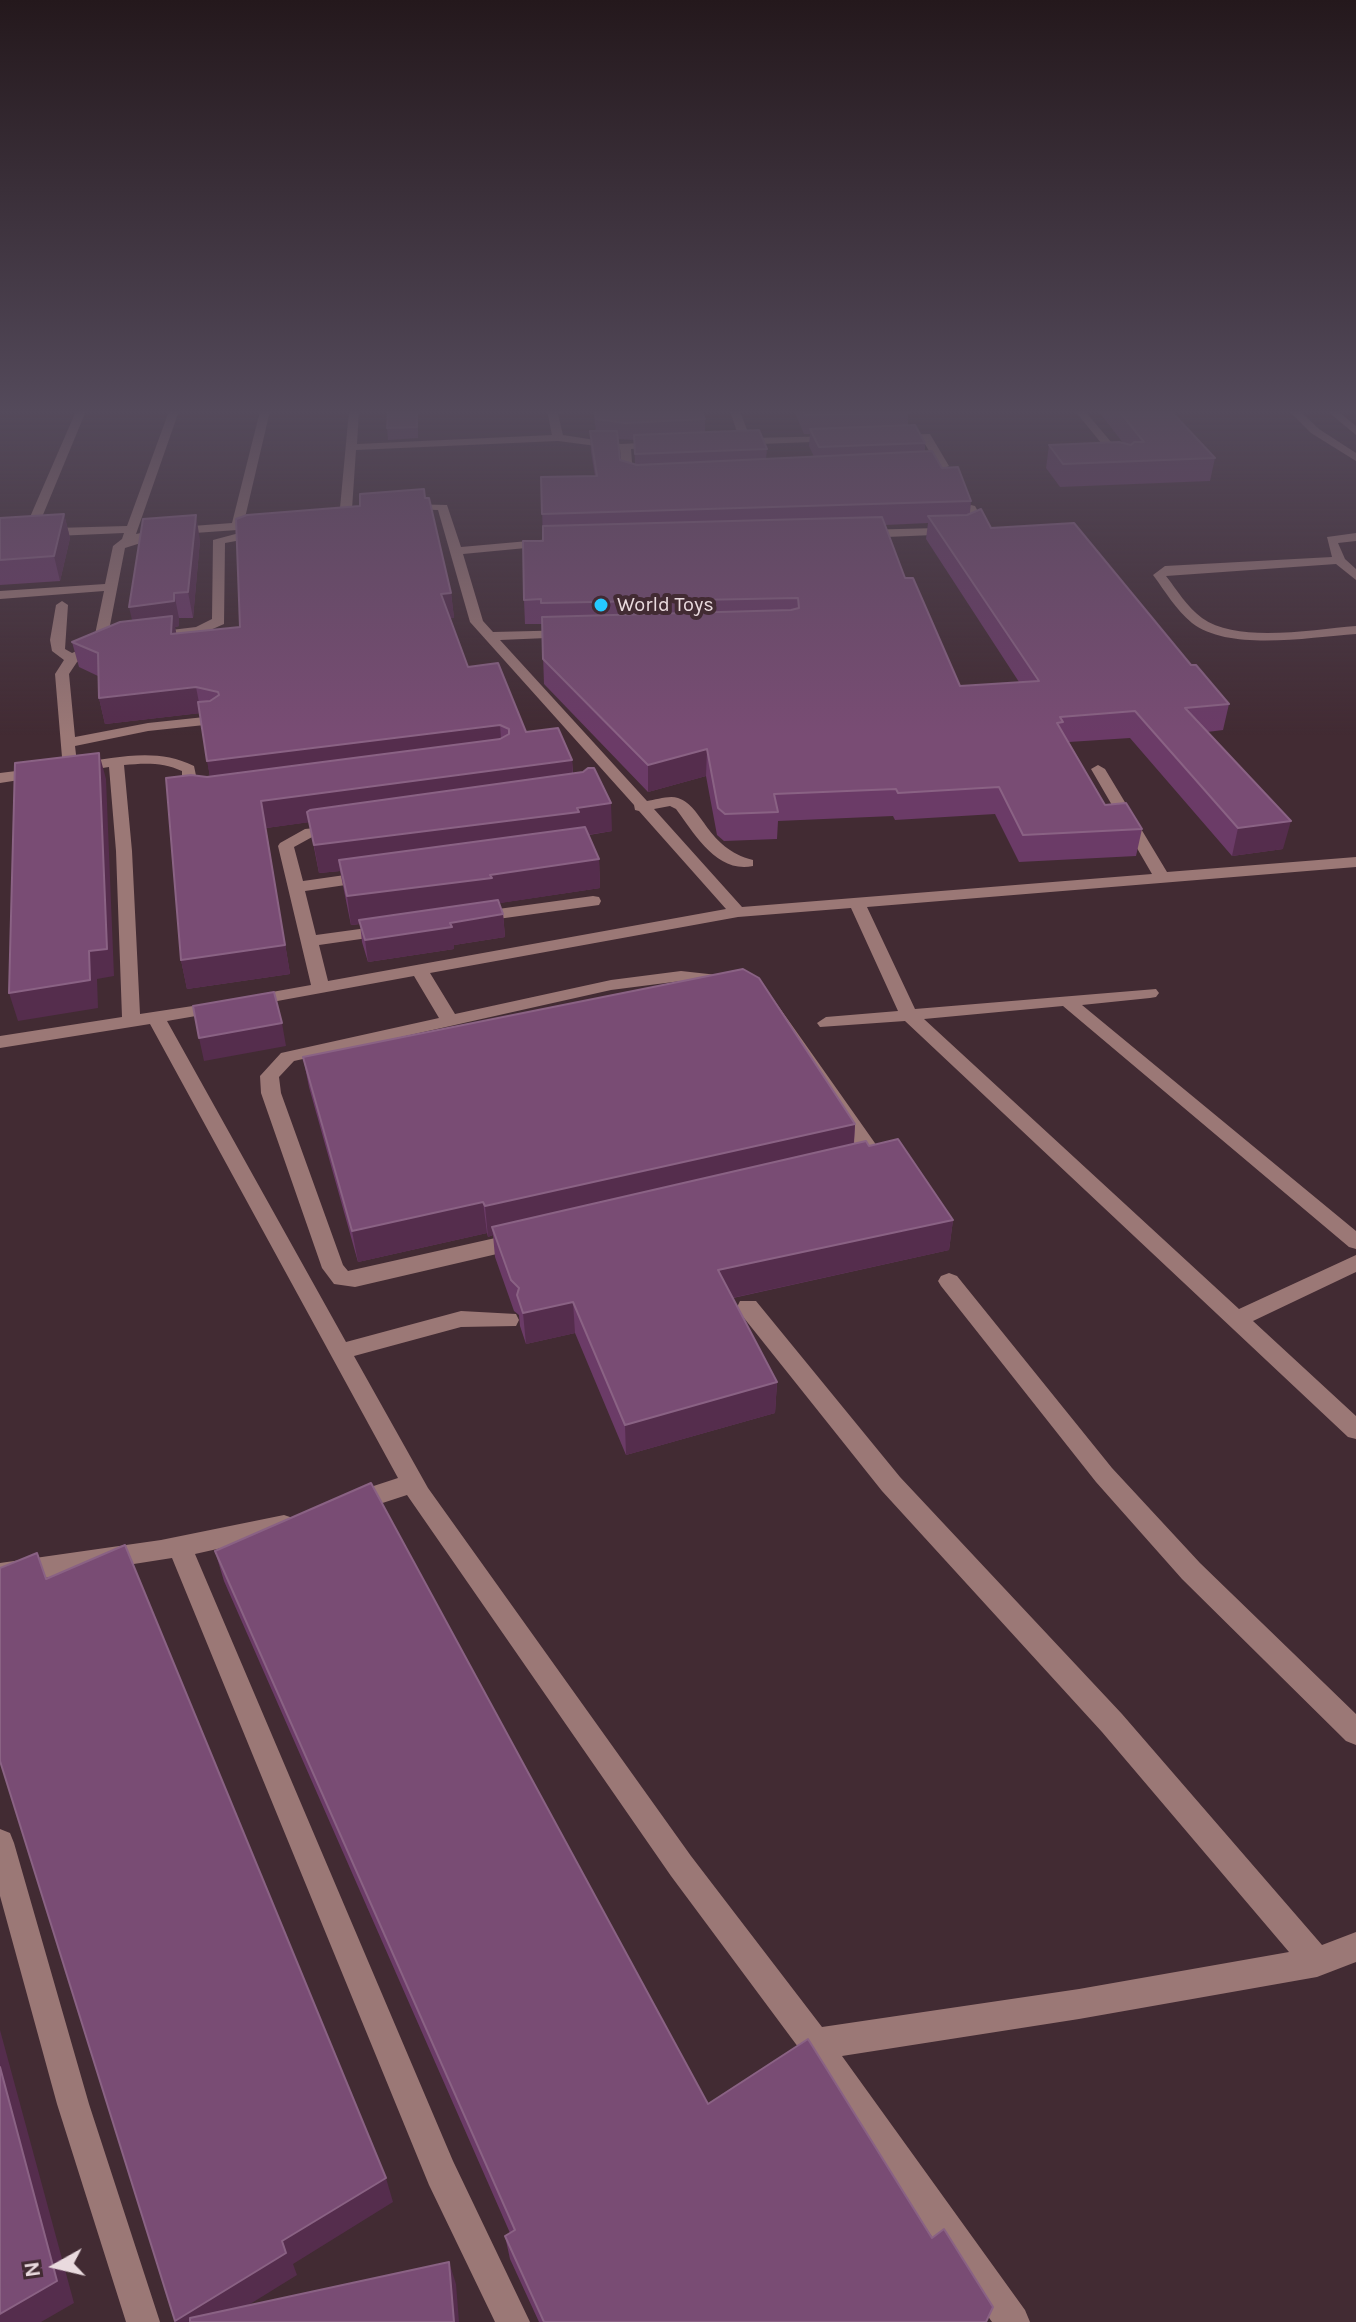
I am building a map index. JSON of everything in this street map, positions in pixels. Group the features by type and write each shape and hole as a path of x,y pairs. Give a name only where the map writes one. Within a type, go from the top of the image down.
{"street":[{"path":"35,519 33,524 55,532 153,534 237,527 280,528 219,540 219,621 199,631 141,637"},
{"path":"70,769 62,674 72,659 106,645 111,587 119,546 129,534 134,519"},
{"path":"237,527 239,519"},
{"path":"308,521 323,519"},
{"path":"447,519 473,611 490,636 640,807 738,912"},
{"path":"856,534 976,530 980,526 977,519"},
{"path":"322,530 351,528"},
{"path":"1356,537 1331,540 1339,560 1356,576"},
{"path":"456,551 562,541"},
{"path":"1339,560 1165,570 1159,575 1190,614 1205,626 1248,634 1356,630"},
{"path":"0,595 111,587"},
{"path":"62,605 59,651 72,659"},
{"path":"490,636 589,633"},
{"path":"68,743 148,727 214,720"},
{"path":"0,778 160,758 179,762 189,769 190,787 200,795 212,796"},
{"path":"116,763 143,1020 413,1483 681,1866 815,2044 1013,2322"},
{"path":"1098,769 1163,879"},
{"path":"640,807 673,801 681,806 713,847 732,860 747,863"},
{"path":"321,989 286,846 293,838 311,831 359,825"},
{"path":"0,1042 420,972 738,912 1356,862"},
{"path":"295,887 388,874"},
{"path":"451,921 593,901"},
{"path":"857,903 909,1015 1356,1430"},
{"path":"309,941 404,928"},
{"path":"420,972 451,1022"},
{"path":"681,976 730,981 766,1001 867,1146 869,1154 864,1162 370,1276 342,1279 333,1268 271,1093 269,1076 288,1057 451,1022 611,985 681,976"},
{"path":"826,1023 1150,993"},
{"path":"1067,1001 1356,1242"},
{"path":"1237,1319 1356,1263"},
{"path":"949,1281 1104,1475 1181,1561 1356,1732"},
{"path":"748,1307 891,1484 1112,1723 1317,1962"},
{"path":"339,1352 461,1319 508,1320"},
{"path":"0,1574 269,1530 413,1483"},
{"path":"179,1546 441,2173 513,2322"},
{"path":"0,1843 73,2104 143,2322"},
{"path":"815,2044 1079,2004 1317,1962 1356,1947"}],"building":[{"path":"0,519 63,519 54,556 0,560"},
{"path":"143,519 196,519 188,592 174,593 174,601 129,607"},
{"path":"236,519 434,519 451,593 441,594 468,667 498,663 526,732 558,728 572,760 261,801 285,945 181,960 166,778 207,777 500,739 509,734 509,729 500,725 207,761 198,702 210,701 219,695 218,692 196,687 99,698 98,653 72,642 120,622 172,616 171,634 240,627"},
{"path":"883,519 905,578 913,578 960,686 1039,681 930,519 986,519 991,528 1074,523 1191,665 1196,665 1229,704 1185,708 1291,821 1238,828 1135,711 1060,717 1063,722 1057,723 1105,805 1126,803 1142,829 1023,835 999,787 898,793 896,789 774,794 778,812 725,814 718,808 707,749 648,765 543,659 542,617 791,610 799,608 798,598 541,603 541,599 524,600 523,541 543,541 543,526"},
{"path":"99,753 107,949 89,951 90,980 9,993 15,763"},
{"path":"594,768 611,803 577,808 579,812 314,845 307,812 310,810 583,772"},
{"path":"585,827 599,859 490,875 492,878 347,896 339,860"},
{"path":"498,900 503,914 450,923 452,927 365,940 359,920"},
{"path":"743,969 759,978 855,1124 485,1206 483,1202 352,1231 303,1057"},
{"path":"274,992 282,1023 199,1038 193,1006"},
{"path":"898,1139 953,1220 718,1270 777,1382 625,1425 573,1302 523,1313 517,1295 519,1288 511,1280 492,1227 866,1141 869,1146"},
{"path":"371,1483 708,2104 808,2039 932,2238 944,2229 993,2307 986,2322 544,2322 505,2236 515,2230 215,1551"},
{"path":"125,1545 386,2178 282,2241 286,2253 175,2321 0,1761 0,1568 37,1553 46,1579"},
{"path":"0,2067 57,2281 0,2314"},
{"path":"449,2262 454,2322 190,2322 190,2318"}],"place":[{"name":"World Toys","path":"601,605"}]}
